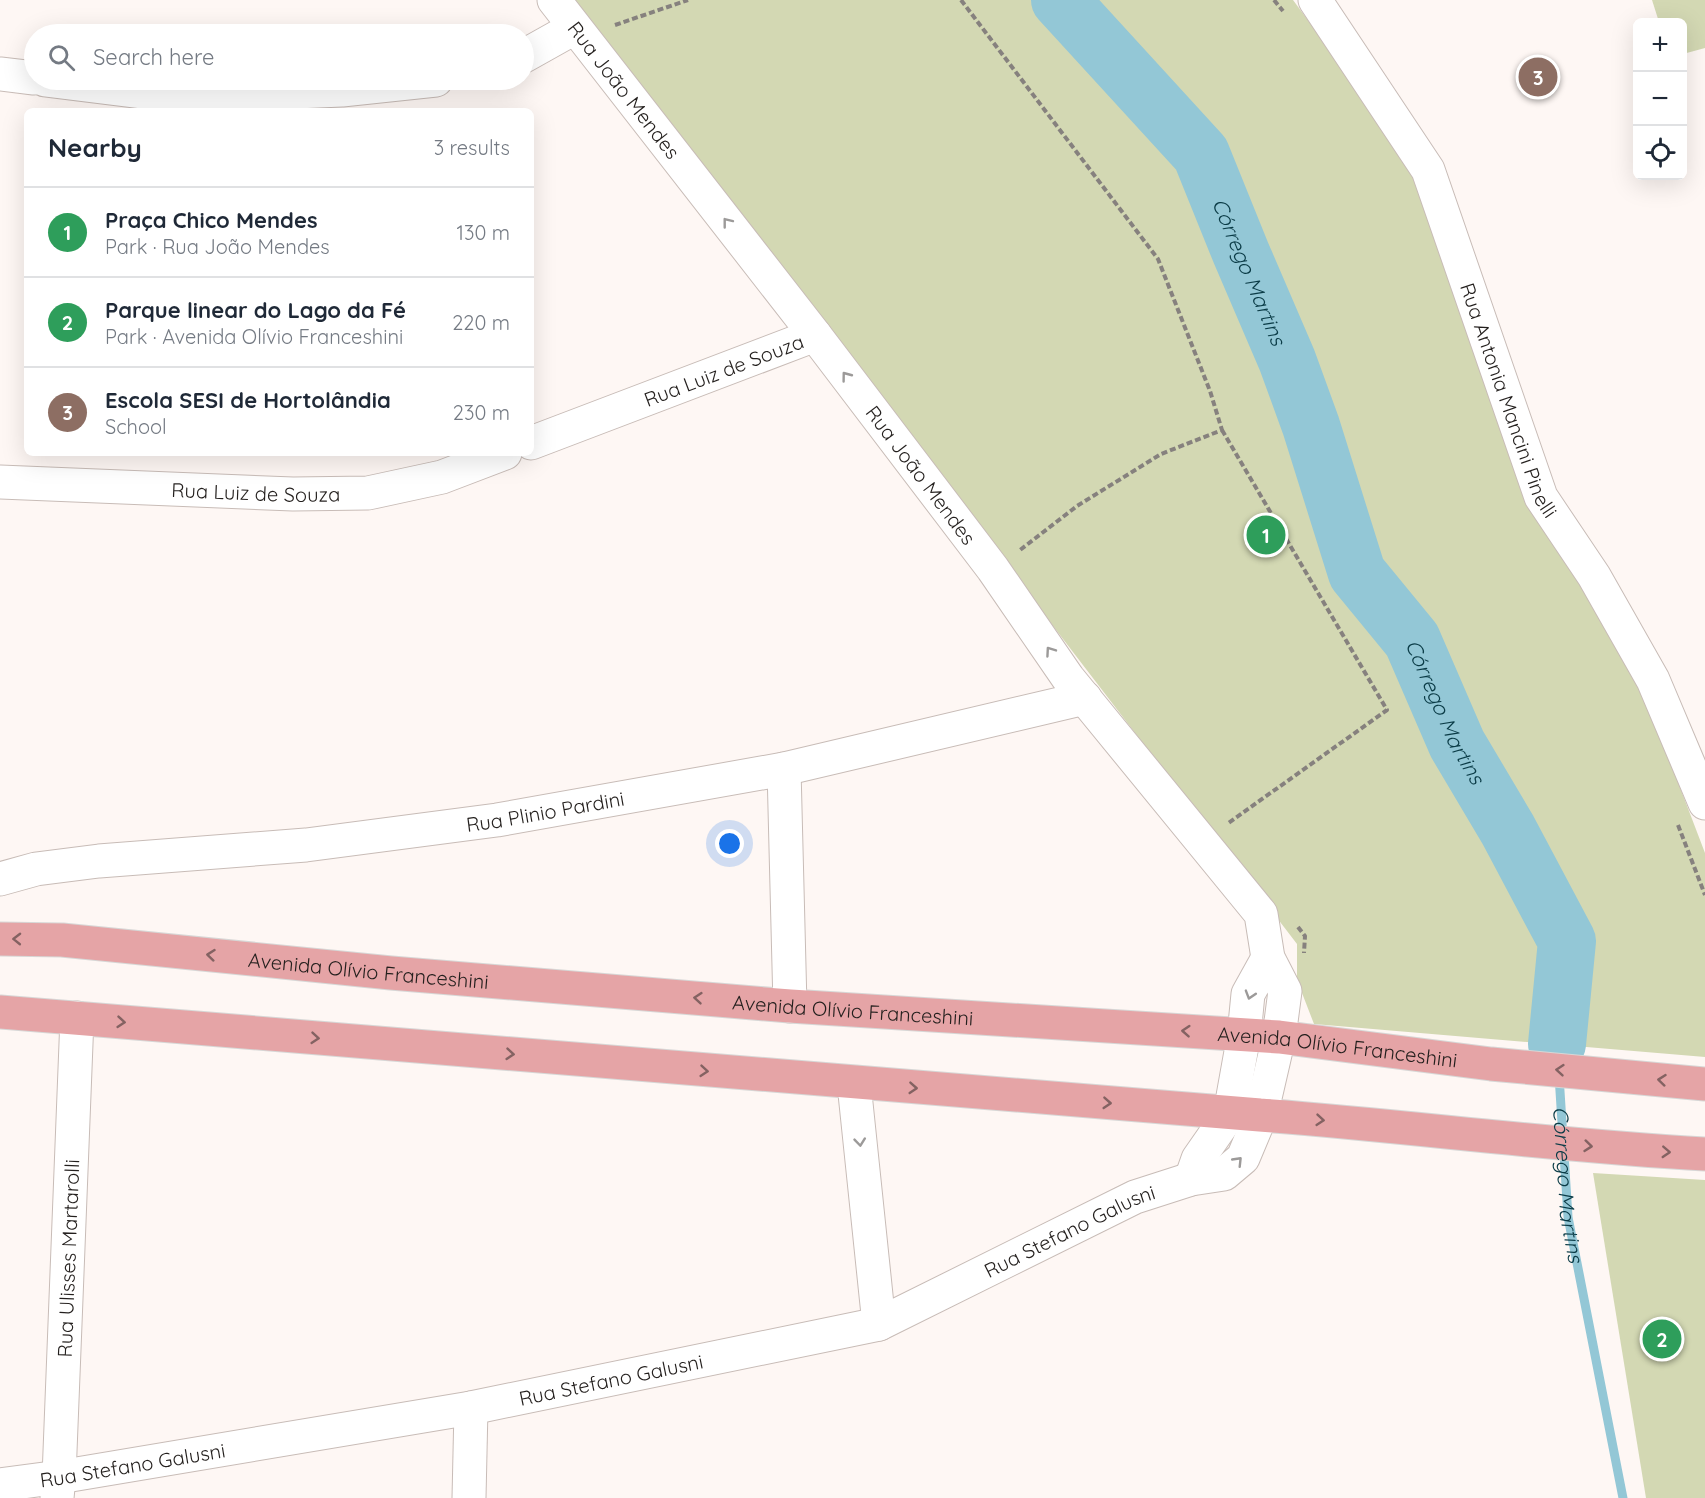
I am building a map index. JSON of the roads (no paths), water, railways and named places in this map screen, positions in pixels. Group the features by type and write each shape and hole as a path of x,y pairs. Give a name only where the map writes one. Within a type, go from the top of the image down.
{"main road":[{"name":"Avenida Olívio Franceshini","path":"0,939 62,940 391,973 790,1006 1279,1037 1491,1064 1705,1084"},
{"path":"0,1012 854,1084 1246,1114 1627,1150 1705,1154"}],"street":[{"name":"Rua João Mendes","path":"554,0 815,335 993,569 1068,678 1261,914 1268,958 1285,991 1279,1037 1246,1114"},
{"name":"Rua Antonia Mancini Pinelli","path":"1316,0 1428,170 1541,497 1594,576 1653,680 1705,803"},
{"path":"534,50 574,28"},
{"path":"0,74 24,77"},
{"path":"126,90 182,97 342,90"},
{"name":"Rua Luiz de Souza","path":"534,442 815,335"},
{"name":"Rua Luiz de Souza","path":"0,482 293,494 368,493 442,477 497,456"},
{"name":"Rua Plinio Pardini","path":"0,879 36,869 99,861 306,845 497,820 784,770 1085,698"},
{"path":"784,770 790,1006"},
{"path":"1246,1114 1244,1035 1248,994 1268,958"},
{"name":"Rua Ulisses Martarolli","path":"58,1487 77,1018"},
{"path":"854,1084 879,1324"},
{"name":"Rua Stefano Galusni","path":"0,1485 58,1487 471,1408 879,1324 1135,1197 1191,1179 1198,1159 1246,1114"},
{"path":"470,1498 471,1408"}],"waterway":[{"name":"Córrego Martins","path":"1060,0 1201,154 1287,360 1311,426 1357,573 1412,640 1457,744 1508,830 1567,941 1557,1044"},
{"name":"Córrego Martins","path":"1557,1044 1568,1217 1623,1498"}],"place":[{"name":"Escola SESI de Hortolândia","path":"1538,77"},
{"name":"Praça Chico Mendes","path":"1266,535"},
{"name":"Parque linear do Lago da Fé","path":"1662,1339"}]}
